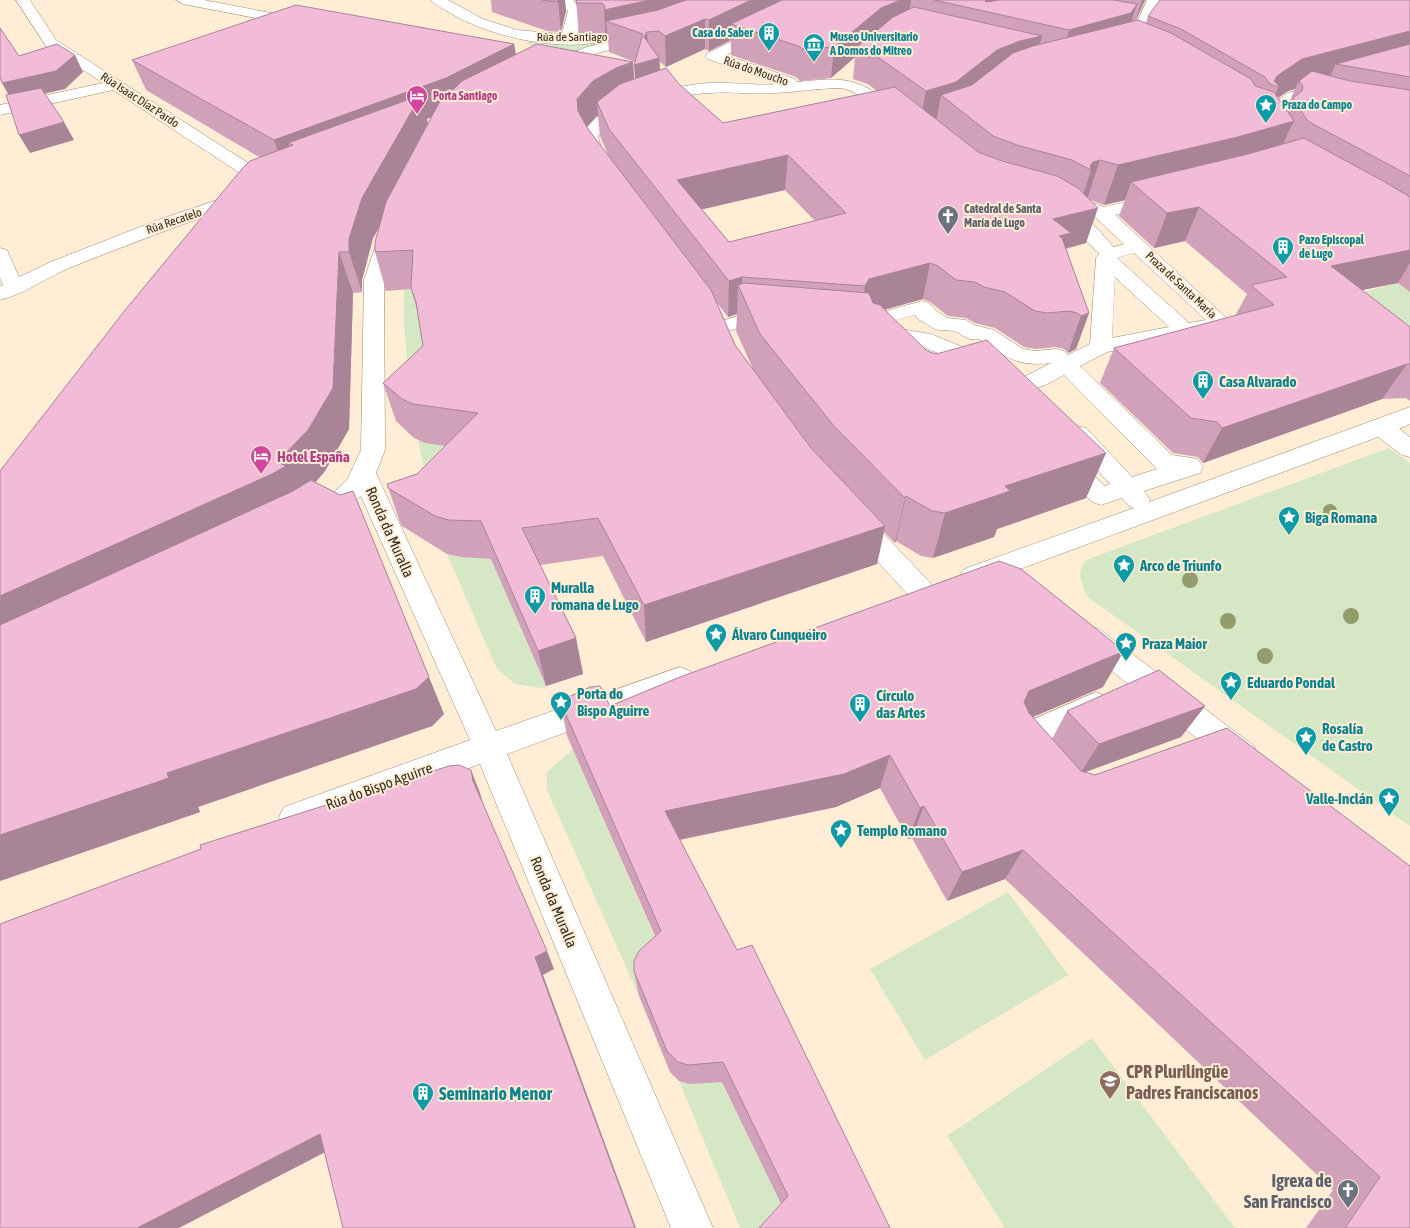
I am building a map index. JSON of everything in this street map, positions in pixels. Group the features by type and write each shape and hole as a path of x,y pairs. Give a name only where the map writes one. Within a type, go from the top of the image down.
{"street":[{"name":"Rúa Isaac Díaz Pardo","path":"24,0 51,43 272,186"},
{"path":"183,0 313,24"},
{"name":"Rúa de Santiago","path":"438,0 502,32 537,62 633,41 658,32 568,40 539,39 502,32"},
{"path":"566,0 575,11 568,40"},
{"name":"Rúa do Moucho","path":"805,87 714,56 827,0"},
{"path":"1108,54 1126,49 1141,30 1154,0"},
{"path":"1122,27 1141,30"},
{"path":"483,40 502,32"},
{"path":"633,41 643,52"},
{"path":"1126,49 1142,56"},
{"path":"836,84 848,72"},
{"path":"0,110 144,82"},
{"path":"1274,141 1262,118 1301,94 1345,82"},
{"path":"614,181 602,165 592,146 590,136 594,128 601,121 615,113 672,86 765,90 836,84 861,89 907,123"},
{"path":"1301,94 1327,104"},
{"name":"Rúa Recatelo","path":"7,291 60,265 164,224 219,215 272,186 290,179"},
{"path":"1179,194 1076,210 1108,256 1184,330"},
{"name":"Praza de Santa María","path":"863,331 923,339 1022,382 1066,365 1101,347 1184,330 1229,330 1139,247 1076,210"},
{"name":"Ronda da Muralla","path":"396,216 385,239 374,280 373,450 364,474 488,746 692,1228"},
{"name":"Praza de Santa María","path":"1108,256 1139,247"},
{"path":"0,254 7,291"},
{"path":"1101,347 1108,256"},
{"path":"922,307 926,312 924,313 926,316 929,315 942,325 944,322 960,326 959,324 973,334 974,331 987,333 1001,346 1012,352 1036,358 1056,356 1066,365 1165,463 1189,465 1191,467 1101,496 979,376 926,391 881,344 874,342 863,331 871,321 922,307"},
{"path":"720,327 741,321 797,326"},
{"path":"894,602 970,577 1010,576 1149,513 1410,415"},
{"path":"1062,418 1149,513"},
{"path":"1381,427 1410,449"},
{"path":"302,523 353,491 364,474"},
{"path":"843,507 922,592"},
{"path":"1067,620 1148,683 1206,743 1266,774"},
{"path":"599,708 708,669"},
{"path":"1054,771 1024,737 1148,683"},
{"name":"Rúa do Bispo Aguirre","path":"272,825 561,721"}],"green space":[{"path":"530,41 598,42 601,44 555,59 527,43"},
{"path":"404,263 427,341 411,406 404,324"},
{"path":"1398,283 1410,292 1410,369 1317,304"},
{"path":"418,440 425,443 449,444 433,510"},
{"name":"Praza Maior","path":"1389,448 1410,463 1410,826 1089,598 1082,584 1080,574 1086,560"},
{"path":"447,554 461,557 490,556 547,689 515,684 497,669"},
{"path":"573,749 664,959 639,986 639,996 547,790 547,772"},
{"path":"1008,892 1068,975 925,1060 870,969"},
{"path":"1092,1038 1235,1228 1005,1228 947,1136"},
{"path":"721,1078 782,1207 763,1228 740,1228 679,1081 689,1084"}],"building":[{"path":"542,0 558,0 557,2"},
{"path":"577,0 650,0 604,10 605,6 602,3 576,3"},
{"path":"686,0 751,0 709,20 705,19 665,36 659,31 647,32 644,37 659,58 634,65 643,34 606,21 658,10"},
{"path":"782,0 900,0 881,8 834,47 803,49 731,24"},
{"path":"934,0 985,0 986,2 999,0 1113,0 1137,4 1131,13 1069,30"},
{"path":"1160,0 1410,0 1410,31 1302,59 1277,76 1274,81 1279,86 1275,86 1269,83 1265,77 1181,29 1148,16"},
{"path":"296,5 514,44 446,78 274,140 132,60"},
{"path":"914,7 1042,36 1020,41 997,50 956,82 926,91 872,53 856,48 893,17"},
{"path":"1138,20 1171,33 1251,79 1255,86 1274,92 1294,121 1238,137 1118,165 1100,160 1093,162 1090,166 1091,170 1072,160 1017,145 993,136 941,95 972,85 1013,53 1033,46"},
{"path":"0,28 19,56 57,44 75,55 56,71 2,83 0,76"},
{"path":"537,44 633,62 616,68 593,81 577,99 578,111 588,129 711,290 735,345 811,448 885,526 644,605 598,518 522,528 576,638 538,651 481,521 449,520 435,516 388,488 387,484 417,474 478,413 413,404 402,399 383,383 423,346 416,302 411,288 413,250 375,252 375,242 386,202 439,103 462,81"},
{"path":"1410,44 1410,77 1336,64"},
{"path":"666,68 679,84 723,123 895,87 978,152 1002,161 1057,176 1078,188 1098,208 1053,219 1071,233 1059,236 1062,238 1089,313 1081,316 1069,311 1047,313 1035,311 1005,292 984,287 975,282 956,280 938,266 930,263 869,279 865,286 742,277 729,281 609,129 597,102 620,84","holes":["788,155 846,213 729,242 677,180"]},
{"path":"1312,71 1350,81 1410,90 1410,176 1307,120 1293,98 1302,91 1303,86 1299,81"},
{"path":"41,88 64,122 19,135 6,95"},
{"path":"421,95 362,198 349,239 349,252 339,252 333,388 308,430 277,462 286,466 0,596 0,471 126,309 241,170 250,161 293,145 288,143"},
{"path":"1304,138 1410,197 1410,250 1331,266 1410,327 1410,364 1222,428 1217,422 1191,418 1114,348 1274,305 1251,285 1287,277 1199,207 1167,213 1131,182 1248,154"},
{"path":"744,283 869,293 873,303 880,305 927,351 936,354 987,340 1106,453 1005,486 1010,491 945,513 932,511 906,496 905,498 834,426 760,334 738,285"},
{"path":"311,480 340,495 353,491 429,677 416,689 167,773 169,778 0,835 0,625 293,491"},
{"path":"999,561 1021,569 1124,651 1029,691 1024,702 1029,713 1081,771 1095,775 1227,728 1410,866 1410,1228 1345,1228 1380,1177 1023,850 962,872 924,806 920,808 890,755 844,774 665,811 737,950 752,945 890,1228 759,1228 788,1196 723,1062 688,1065 678,1062 667,1051 634,971 634,961 639,951 661,931 560,701 590,687 600,686 610,706 680,677"},
{"path":"1159,670 1205,706 1099,744 1067,711"},
{"path":"459,765 471,770 473,781 547,951 535,957 635,1228 343,1228 320,1134 137,1228 0,1228 0,924 201,849 200,845 449,766"}],"place":[{"name":"Casa do Saber","path":"769,52"},
{"name":"Museo Universitario A Domos do Mitreo","path":"814,63"},
{"name":"Porta Santiago","path":"417,115"},
{"name":"Praza do Campo","path":"1266,124"},
{"name":"Catedral de Santa María de Lugo","path":"948,235"},
{"name":"Pazo Episcopal de Lugo","path":"1283,266"},
{"name":"Casa Alvarado","path":"1203,400"},
{"name":"Hotel España","path":"261,475"},
{"name":"Biga Romana","path":"1289,536"},
{"name":"Arco de Triunfo","path":"1124,584"},
{"name":"Muralla romana de Lugo","path":"535,615"},
{"name":"Álvaro Cunqueiro","path":"716,653"},
{"name":"Praza Maior","path":"1126,662"},
{"name":"Eduardo Pondal","path":"1231,701"},
{"name":"Porta do Bispo Aguirre","path":"561,721"},
{"name":"Círculo das Artes","path":"860,723"},
{"name":"Rosalía de Castro","path":"1306,756"},
{"name":"Valle-Inclán","path":"1389,817"},
{"name":"Templo Romano","path":"841,849"},
{"name":"CPR Plurilingüe Padres Franciscanos","path":"1110,1100"},
{"name":"Seminario Menor","path":"423,1112"},
{"name":"Igrexa de San Francisco","path":"1348,1209"}]}
